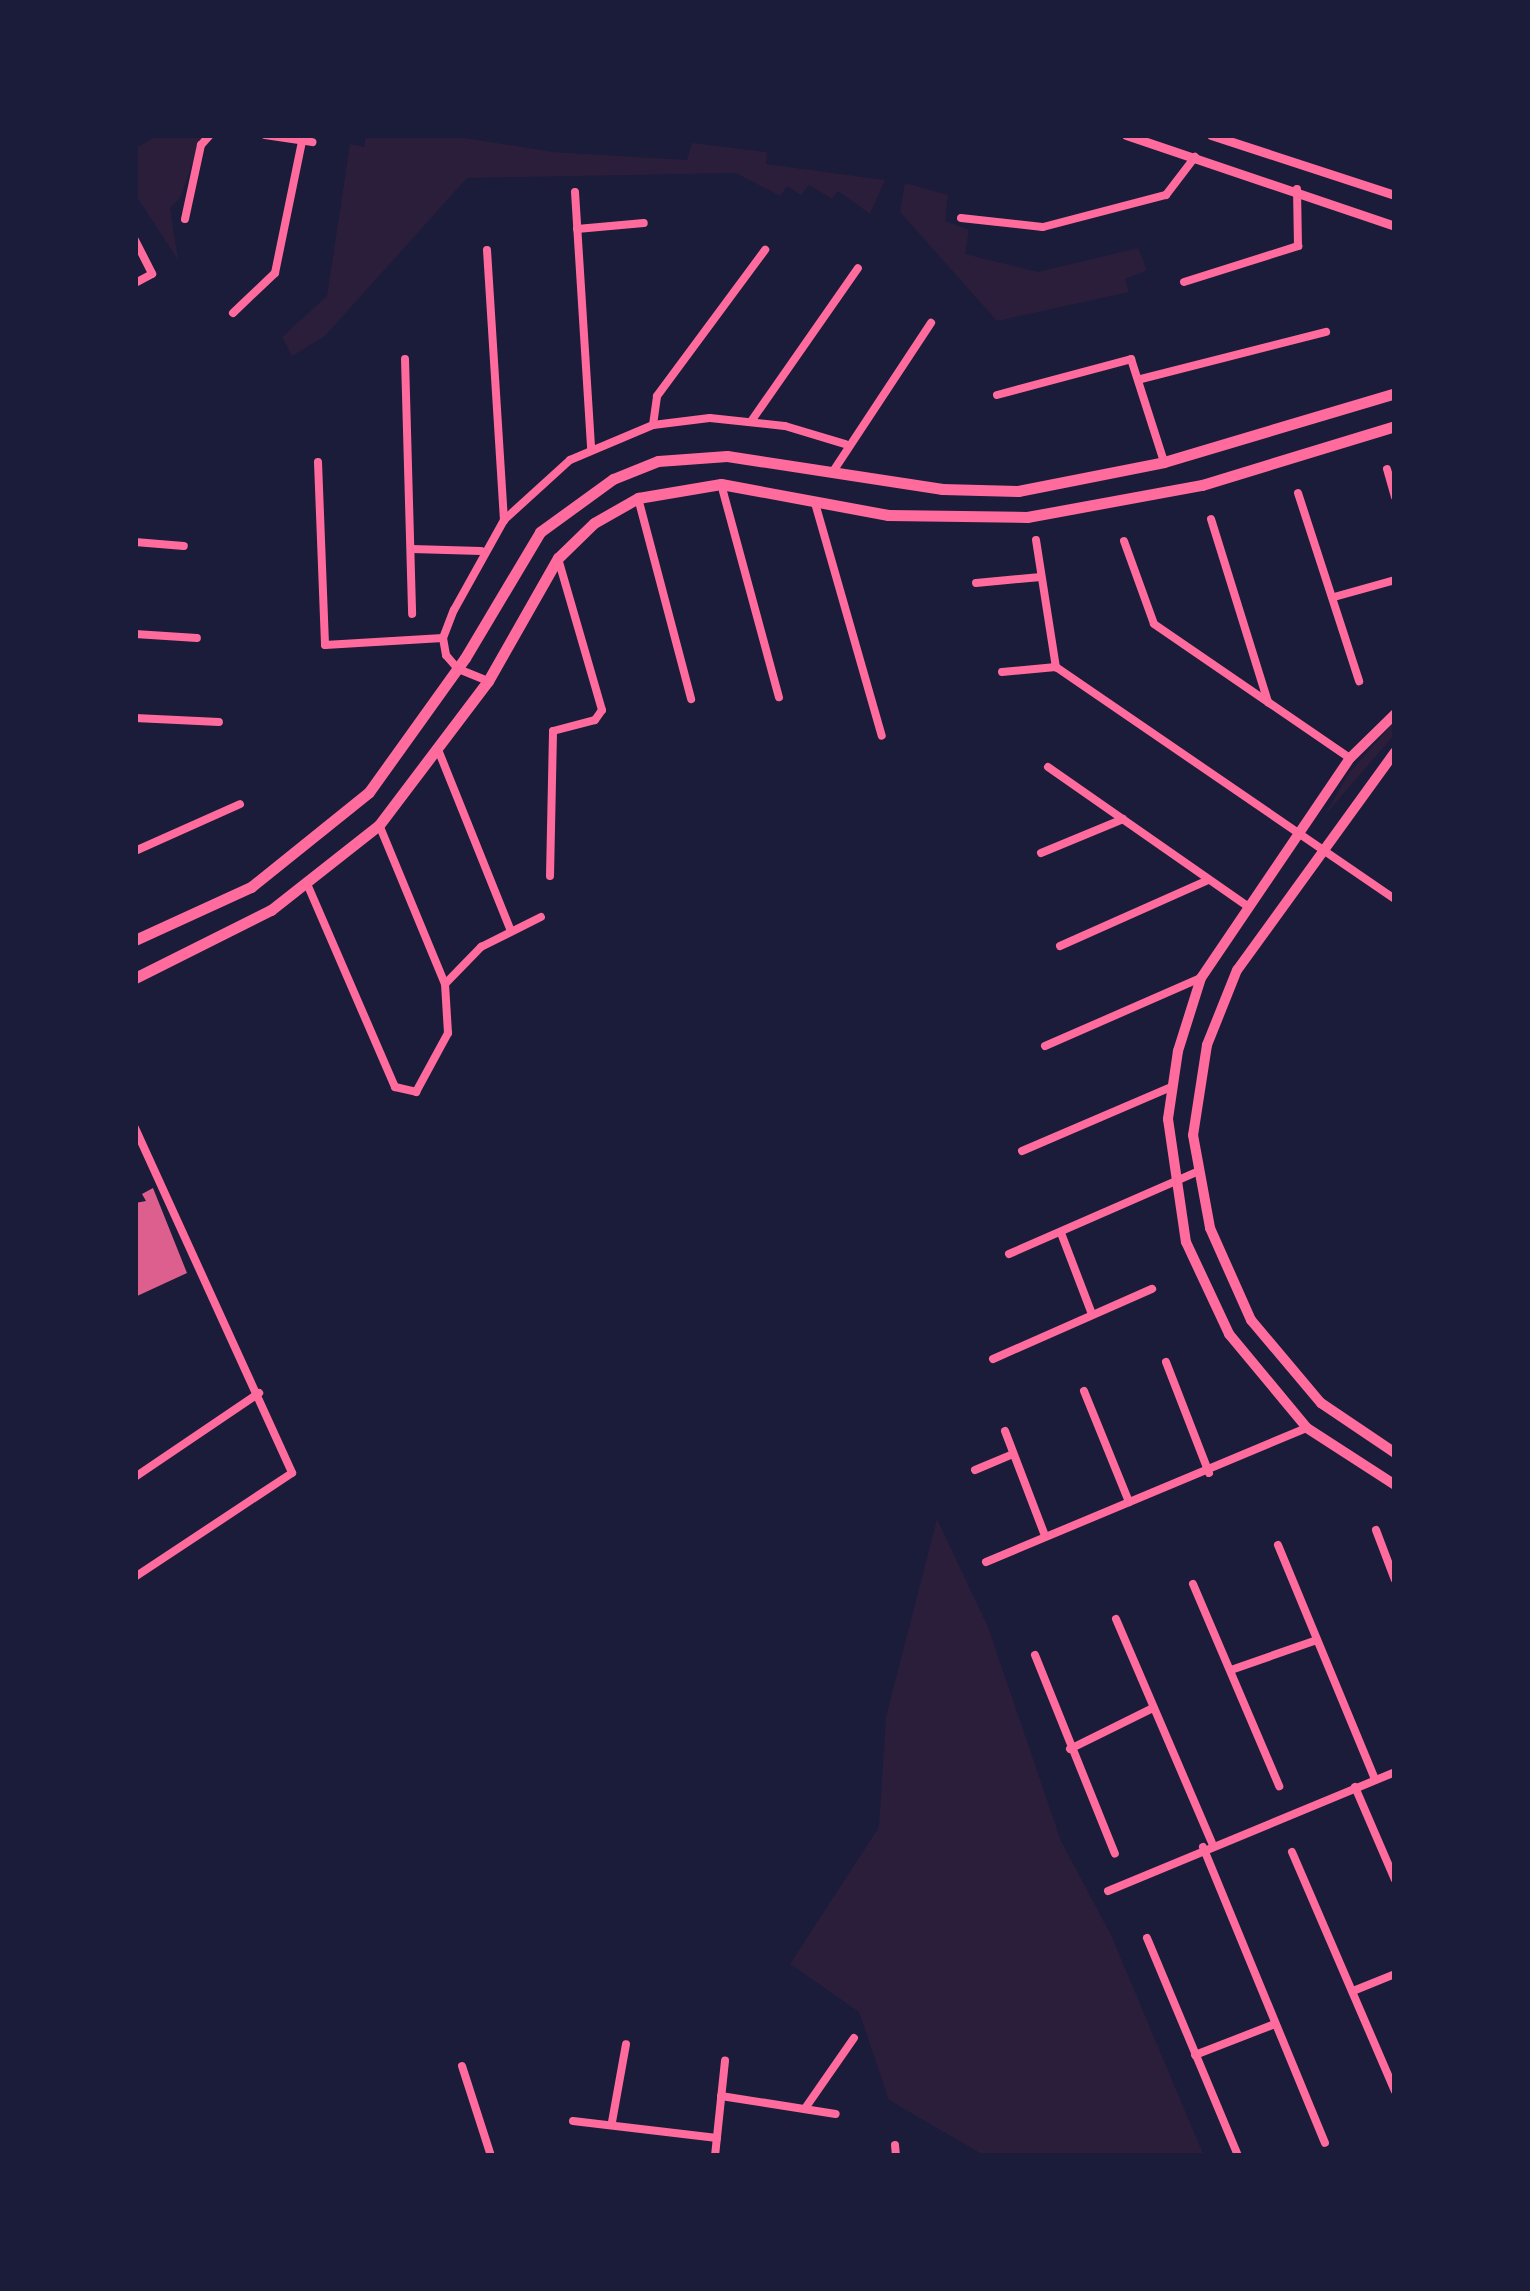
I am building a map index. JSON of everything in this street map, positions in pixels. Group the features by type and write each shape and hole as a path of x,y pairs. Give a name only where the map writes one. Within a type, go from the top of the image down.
{"main road":[{"path":"135,940 250,887 320,836 369,792 458,668 540,532 613,478 658,461 700,456 942,489 1018,491 1164,462 1395,393"},
{"path":"135,978 308,886 379,825 439,752 488,680 558,558 594,523 638,498 721,484 815,503 939,519 1071,512 1202,485 1395,426"},
{"path":"1395,714 1350,758 1246,905 1201,978 1171,1087 1172,1180 1186,1242 1212,1306 1251,1368 1306,1428 1395,1486"},
{"path":"1395,752 1321,848 1224,999 1195,1099 1197,1172 1218,1252 1251,1320 1321,1403 1395,1452"}],"street":[{"path":"185,219 202,146 210,135"},
{"path":"233,313 275,273 307,142 265,135"},
{"path":"1126,135 1395,226"},
{"path":"1211,135 1395,195"},
{"path":"960,218 1042,227 1166,195 1194,157"},
{"path":"1184,282 1298,246 1297,190"},
{"path":"576,192 590,449"},
{"path":"577,229 644,223"},
{"path":"135,240 152,274 135,283"},
{"path":"487,250 504,520"},
{"path":"654,425 657,396 764,250"},
{"path":"752,420 858,268"},
{"path":"831,474 845,444 931,322"},
{"path":"1141,379 1326,332"},
{"path":"406,359 412,614"},
{"path":"998,395 1127,359 1135,362 1164,462"},
{"path":"488,680 458,668 444,638 482,550 504,520 538,486 590,449 654,425 752,420 845,444"},
{"path":"318,462 325,645 444,638"},
{"path":"1386,468 1395,497"},
{"path":"721,484 778,697"},
{"path":"1298,493 1360,682"},
{"path":"638,498 691,699"},
{"path":"815,503 882,736"},
{"path":"1211,519 1268,702"},
{"path":"1036,540 1056,667"},
{"path":"1124,540 1154,624 1350,758"},
{"path":"135,542 184,546"},
{"path":"412,550 482,550"},
{"path":"550,876 553,731 595,720 602,710 558,558"},
{"path":"976,583 1041,577"},
{"path":"1334,598 1395,580"},
{"path":"135,634 197,638"},
{"path":"1002,672 1056,667 1395,899"},
{"path":"135,718 218,722"},
{"path":"439,752 510,929"},
{"path":"1048,767 1246,905"},
{"path":"135,852 240,804"},
{"path":"1041,853 1122,819"},
{"path":"308,886 395,1088 410,1094 422,1088 448,1032 444,984 379,825"},
{"path":"1060,946 1208,880"},
{"path":"444,984 480,947 540,917"},
{"path":"1045,1046 1201,978"},
{"path":"1022,1151 1171,1087"},
{"path":"135,1128 292,1472 135,1577"},
{"path":"1009,1254 1197,1172"},
{"path":"1060,1232 1092,1314"},
{"path":"993,1359 1152,1289"},
{"path":"1166,1362 1209,1473"},
{"path":"1084,1391 1129,1502"},
{"path":"135,1477 259,1393"},
{"path":"986,1562 1209,1473 1306,1428"},
{"path":"1005,1430 1045,1536"},
{"path":"975,1470 1014,1454"},
{"path":"1376,1530 1395,1580"},
{"path":"1278,1545 1314,1641 1375,1779"},
{"path":"1193,1584 1279,1786"},
{"path":"1116,1619 1325,2143"},
{"path":"1231,1670 1314,1641"},
{"path":"1035,1655 1115,1854"},
{"path":"1070,1749 1150,1710"},
{"path":"1108,1891 1208,1845 1395,1772"},
{"path":"1355,1787 1395,1880"},
{"path":"1292,1852 1395,2091"},
{"path":"1147,1938 1238,2156"},
{"path":"1353,1991 1395,1974"},
{"path":"1194,2054 1275,2024"},
{"path":"806,2107 854,2038"},
{"path":"612,2122 626,2044"},
{"path":"715,2156 725,2061"},
{"path":"462,2066 491,2156"},
{"path":"722,2096 836,2114"},
{"path":"573,2121 612,2122 717,2138"},
{"path":"895,2145 896,2156"}],"shaded area":[{"path":"158,135 203,135 180,198 170,208 178,260 135,194 135,149"},
{"path":"366,135 446,135 553,152 687,160 692,143 767,152 766,164 885,180 870,214 838,191 832,199 809,185 801,195 787,186 780,196 736,173 467,178 325,336 292,356 282,337 327,296 350,144 364,147"},
{"path":"905,183 948,195 945,221 969,230 965,254 1038,272 1138,248 1147,270 1125,279 1129,292 997,321 900,212"},
{"path":"1395,721 1395,734 1325,815 1348,774"},
{"path":"937,1519 988,1627 1061,1841 1111,1935 1204,2156 985,2156 889,2100 859,2012 790,1964 879,1827 886,1717"}],"building":[{"path":"153,1188 187,1273 135,1297 135,1203 146,1201 142,1194"}]}
